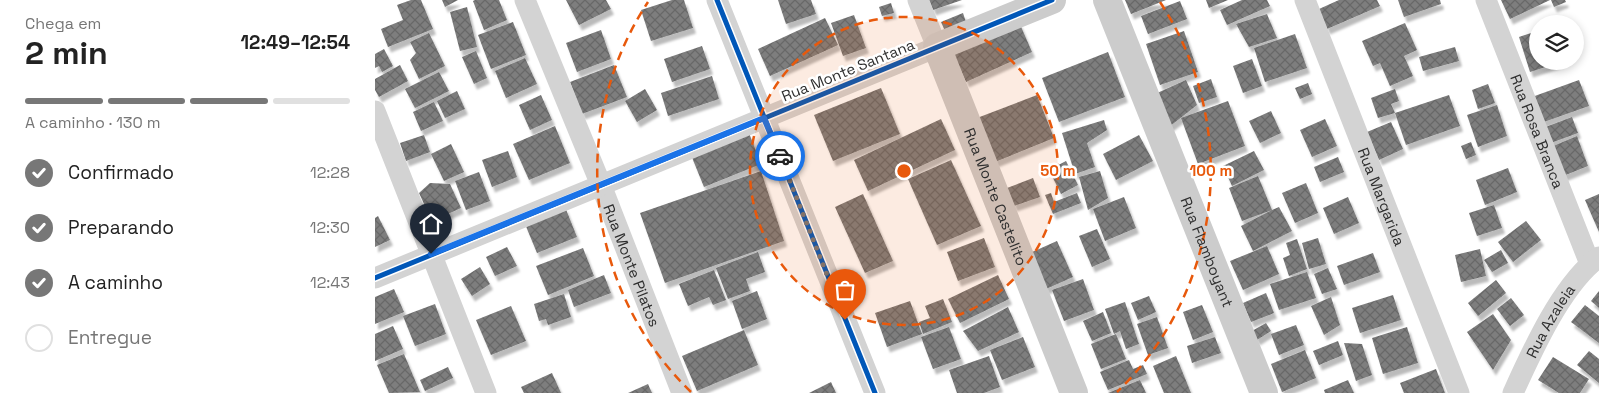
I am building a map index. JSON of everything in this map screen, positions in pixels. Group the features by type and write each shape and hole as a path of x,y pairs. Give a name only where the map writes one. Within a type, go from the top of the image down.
{"street":[{"name":"Rua Monte Pilatos","path":"525,0 601,185 683,393"},
{"path":"717,0 875,393"},
{"name":"Rua Monte Castelito","path":"918,0 1074,393"},
{"name":"Rua Monte Santana","path":"375,278 1052,0"},
{"name":"Rua Flamboyant","path":"1107,0 1263,393"},
{"name":"Rua Margarida","path":"1305,0 1459,393"},
{"name":"Rua Rosa Branca","path":"1486,0 1594,260"},
{"path":"375,111 486,393"},
{"name":"Rua Azaleia","path":"1513,393 1549,320 1575,281 1594,260"}],"building":[{"path":"411,0 421,0 433,29 388,47 381,29 403,20 397,5"},
{"path":"442,0 458,0 445,7"},
{"path":"499,0 507,20 484,30 473,1"},
{"path":"566,0 606,0 611,9 579,25"},
{"path":"672,0 684,0 693,28 651,41 641,10"},
{"path":"778,0 811,0 816,14 786,24"},
{"path":"929,0 962,0 933,10"},
{"path":"1125,0 1166,0 1131,14"},
{"path":"1206,0 1228,0 1209,8"},
{"path":"1242,0 1267,0 1270,6 1227,25 1220,10"},
{"path":"1339,0 1377,0 1380,6 1327,29 1319,9"},
{"path":"1398,0 1440,0 1441,4 1404,17"},
{"path":"1501,0 1550,0 1510,19"},
{"path":"1551,0 1565,0 1566,2 1554,7"},
{"path":"1180,1 1187,19 1148,34 1141,16"},
{"path":"891,3 894,13 882,16 879,7"},
{"path":"467,7 477,47 460,51 450,12"},
{"path":"963,13 966,22 945,31 941,22"},
{"path":"1267,14 1277,38 1249,47 1236,24"},
{"path":"854,15 866,48 843,56 831,23"},
{"path":"825,18 838,45 770,76 758,49"},
{"path":"513,22 526,55 491,69 478,35"},
{"path":"1019,22 1032,52 966,82 953,53"},
{"path":"1405,23 1417,50 1404,56 1413,76 1390,86 1380,63 1373,66 1362,41"},
{"path":"601,30 611,59 577,72 566,43"},
{"path":"1184,31 1198,72 1160,85 1146,44"},
{"path":"429,33 445,66 419,79 410,60 416,53 410,42"},
{"path":"1295,34 1307,68 1265,82 1254,48"},
{"path":"1529,34 1529,69 1519,37"},
{"path":"702,46 710,69 672,82 664,59"},
{"path":"1455,47 1459,61 1423,71 1419,57"},
{"path":"384,49 393,66 382,72 379,66 375,68 375,54"},
{"path":"476,51 487,78 474,84 462,57"},
{"path":"1108,52 1125,97 1059,122 1042,78"},
{"path":"525,58 537,84 506,98 495,71"},
{"path":"1252,59 1262,86 1243,93 1233,66"},
{"path":"400,65 408,81 379,97 375,90 375,79"},
{"path":"614,65 627,97 582,114 570,82"},
{"path":"439,72 449,91 415,108 405,89"},
{"path":"712,76 719,99 668,116 661,93"},
{"path":"1211,79 1217,97 1199,103 1193,86"},
{"path":"1186,80 1197,105 1169,127 1155,94"},
{"path":"1579,80 1589,106 1541,123 1532,97"},
{"path":"1308,83 1312,94 1300,99 1295,88"},
{"path":"1488,84 1495,103 1478,109 1472,90"},
{"path":"881,88 900,134 833,161 814,115"},
{"path":"645,89 657,110 637,122 625,101"},
{"path":"1395,89 1399,101 1391,104 1395,113 1378,118 1371,98"},
{"path":"457,91 465,109 445,118 437,101"},
{"path":"541,95 552,120 530,130 519,105"},
{"path":"1037,95 1054,138 995,162 977,118"},
{"path":"1449,95 1460,126 1406,145 1395,113"},
{"path":"1228,101 1245,146 1198,164 1181,118"},
{"path":"434,102 443,121 421,131 413,112"},
{"path":"1497,105 1507,136 1478,147 1467,115"},
{"path":"1271,111 1281,133 1260,143 1249,121"},
{"path":"1572,117 1578,133 1548,144 1543,128"},
{"path":"941,119 955,150 868,191 854,160"},
{"path":"1325,119 1337,146 1312,157 1300,130"},
{"path":"1104,120 1107,130 1087,143 1095,167 1075,174 1062,133"},
{"path":"1391,122 1403,149 1379,160 1367,132"},
{"path":"555,126 570,163 529,180 513,144"},
{"path":"749,133 761,164 704,187 691,155"},
{"path":"424,135 430,152 406,161 400,143"},
{"path":"1139,135 1153,161 1116,180 1103,154"},
{"path":"1577,136 1588,166 1563,176 1551,147"},
{"path":"1471,142 1476,155 1466,159 1461,146"},
{"path":"451,144 464,172 444,181 431,154"},
{"path":"508,151 517,177 492,187 482,160"},
{"path":"1254,151 1264,170 1232,186 1223,166"},
{"path":"1338,157 1344,172 1320,182 1314,167"},
{"path":"951,160 981,226 937,245 908,179"},
{"path":"1066,161 1078,185 1061,194 1049,170"},
{"path":"1508,168 1517,192 1485,205 1476,180"},
{"path":"761,171 784,241 665,283 640,213"},
{"path":"1100,171 1108,198 1088,210 1079,177"},
{"path":"479,172 490,201 466,210 455,181"},
{"path":"1258,176 1272,210 1242,221 1229,188"},
{"path":"1033,178 1040,197 1014,206 1007,188"},
{"path":"430,183 450,184 461,208 432,221 419,193"},
{"path":"1306,183 1318,213 1295,223 1282,193"},
{"path":"1051,193 1054,202 1077,193 1081,203 1053,214 1045,195"},
{"path":"863,194 893,261 865,273 835,207"},
{"path":"1599,194 1599,232 1585,200"},
{"path":"1124,197 1136,228 1105,241 1093,209"},
{"path":"1348,197 1359,223 1334,234 1323,208"},
{"path":"1494,205 1502,228 1477,236 1469,213"},
{"path":"565,207 577,237 537,253 525,224"},
{"path":"1279,207 1292,231 1253,251 1241,226"},
{"path":"378,216 390,240 375,247 375,218"},
{"path":"1526,221 1541,240 1513,262 1498,242"},
{"path":"1097,229 1110,259 1092,267 1079,236"},
{"path":"984,238 995,267 958,281 947,252"},
{"path":"1318,238 1326,264 1309,269 1302,243"},
{"path":"1297,239 1307,269 1289,276 1283,258 1290,255 1286,243"},
{"path":"1057,241 1073,277 1046,289 1030,253"},
{"path":"1267,246 1279,274 1243,290 1230,261"},
{"path":"507,247 517,266 495,276 486,257"},
{"path":"583,248 594,276 548,295 536,266"},
{"path":"1480,249 1486,276 1461,282 1455,255"},
{"path":"1501,250 1508,263 1492,272 1484,260"},
{"path":"758,252 765,272 746,279 750,291 728,299 716,268"},
{"path":"1373,253 1380,272 1344,285 1337,266"},
{"path":"480,267 490,284 472,296 461,279"},
{"path":"1328,268 1337,289 1322,294 1314,274"},
{"path":"714,270 726,300 713,305 709,297 688,306 679,284"},
{"path":"1307,272 1316,298 1279,310 1270,284"},
{"path":"604,275 611,293 574,307 568,290"},
{"path":"998,275 1009,299 960,323 948,299"},
{"path":"1083,279 1094,310 1064,321 1052,290"},
{"path":"1496,280 1506,293 1478,316 1468,303"},
{"path":"394,289 404,312 375,324 375,297"},
{"path":"757,291 767,319 742,329 732,301"},
{"path":"1599,291 1599,308 1591,301"},
{"path":"1266,293 1274,313 1251,322 1243,303"},
{"path":"564,294 571,317 548,325 546,319 539,321 534,304"},
{"path":"1393,295 1401,320 1360,333 1352,308"},
{"path":"1149,296 1156,312 1138,320 1131,303"},
{"path":"1331,297 1340,325 1324,335 1311,306"},
{"path":"1511,298 1524,315 1510,326 1497,309"},
{"path":"943,299 952,322 923,334 919,322 930,318 925,306"},
{"path":"910,301 922,334 887,347 875,313"},
{"path":"1125,302 1139,344 1126,349 1120,331 1114,334 1105,309"},
{"path":"435,304 446,334 415,346 403,316"},
{"path":"1202,305 1213,332 1193,340 1183,312"},
{"path":"1585,305 1599,316 1599,343 1571,322"},
{"path":"511,306 526,341 491,355 476,320"},
{"path":"1008,307 1019,332 978,351 963,331"},
{"path":"1103,312 1111,333 1092,341 1083,321"},
{"path":"1493,314 1511,340 1493,370 1467,332"},
{"path":"1157,317 1168,348 1148,355 1137,324"},
{"path":"1266,323 1271,331 1257,340 1252,331"},
{"path":"1296,325 1304,345 1279,355 1271,334"},
{"path":"393,326 403,349 375,361 375,334"},
{"path":"949,327 961,359 933,369 921,337"},
{"path":"1407,327 1418,363 1383,374 1372,338"},
{"path":"744,330 758,365 697,391 682,356"},
{"path":"1116,334 1126,359 1101,369 1091,344"},
{"path":"1023,337 1035,367 1002,380 990,350"},
{"path":"1215,337 1221,353 1192,363 1187,346"},
{"path":"1338,341 1343,355 1319,365 1313,351"},
{"path":"1344,343 1362,344 1372,375 1356,381"},
{"path":"1305,350 1316,378 1282,392 1271,364"},
{"path":"1589,351 1599,359 1599,383 1577,365"},
{"path":"404,354 420,392 389,393 377,365"},
{"path":"989,356 1000,387 984,393 957,393 949,370"},
{"path":"1176,356 1191,393 1164,393 1153,366"},
{"path":"1553,357 1589,379 1580,393 1559,393 1538,380"},
{"path":"1129,360 1133,369 1143,365 1147,374 1108,390 1100,372"},
{"path":"448,367 453,378 425,391 420,380"},
{"path":"1436,369 1445,393 1404,393 1400,383"},
{"path":"552,373 561,393 524,393 521,387"},
{"path":"1140,380 1146,393 1108,393"},
{"path":"1348,380 1354,393 1325,393 1324,390"},
{"path":"831,382 836,393 809,393"},
{"path":"648,384 652,393 628,393"}],"cycle path":[{"path":"717,0 875,393"},
{"path":"375,278 1052,0"}],"way so far":[{"path":"780,156 845,320"}],"route":[{"path":"431,254 764,118 780,156"}]}
